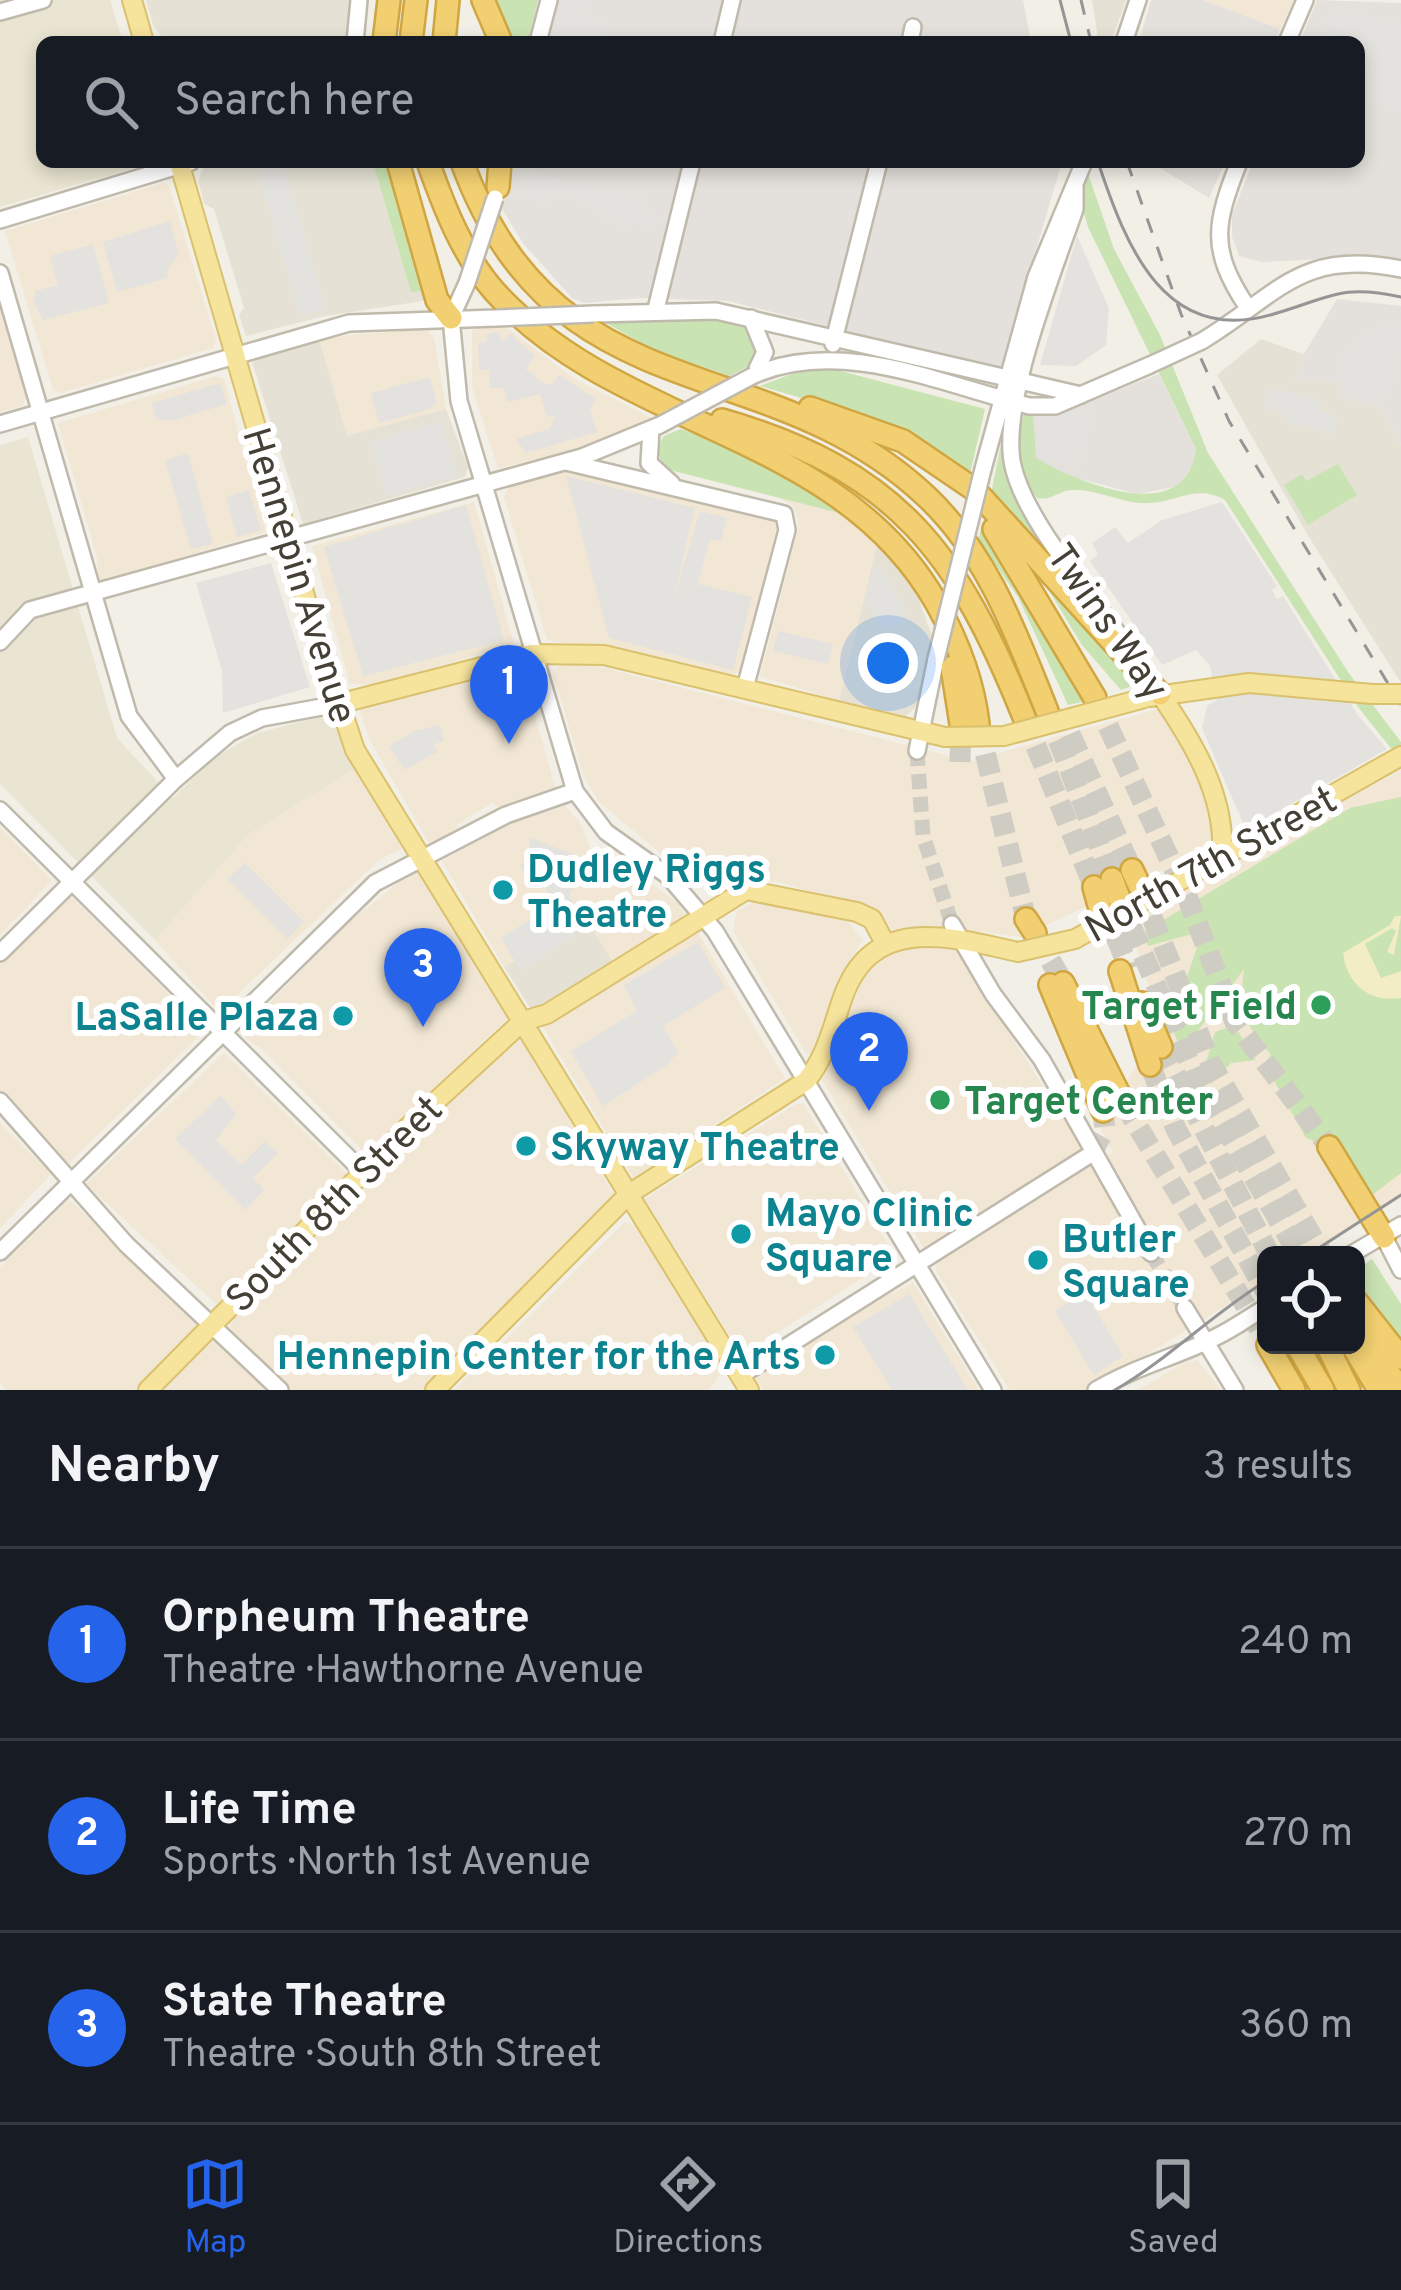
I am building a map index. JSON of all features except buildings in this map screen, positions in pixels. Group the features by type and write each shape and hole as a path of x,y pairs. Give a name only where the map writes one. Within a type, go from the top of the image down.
{"highway":[{"path":"385,36 389,0"},
{"path":"412,36 416,0"},
{"path":"445,36 448,0"},
{"path":"472,0 481,36"},
{"path":"483,0 498,36"},
{"path":"400,168 436,300 451,318"},
{"path":"431,168 456,229 490,285 558,347 625,389 810,474 866,515 912,566 950,656 961,728"},
{"path":"465,168 498,239 541,291 619,351 806,419 873,454 931,500 1019,622 1052,710"},
{"path":"497,193 502,168"},
{"path":"688,377 763,392 904,441 974,490 1153,696"},
{"path":"625,389 795,444 851,472 893,504 966,590 1024,717"},
{"path":"834,416 960,492 988,520 1095,698"},
{"path":"1124,970 1155,1056"},
{"path":"1057,984 1113,1107"},
{"path":"1329,1148 1392,1231"},
{"path":"1365,1312 1401,1358"},
{"path":"1365,1342 1401,1389"},
{"path":"1274,1354 1294,1390"},
{"path":"1302,1354 1323,1390"},
{"path":"1331,1354 1349,1390"},
{"path":"1357,1354 1379,1390"}],"main road":[{"path":"133,0 142,36"},
{"name":"Hennepin Avenue","path":"184,168 234,357 355,749 629,1194 738,1385"},
{"path":"338,704 532,654 618,656 746,688 917,741 961,728 1004,736 1209,686 1249,683 1401,694"},
{"name":"Twins Way","path":"1153,696 1208,775 1220,813 1222,856"},
{"name":"North 7th Street","path":"886,943 957,932 1076,939 1401,755"},
{"name":"South 8th Street","path":"148,1390 363,1172 524,1021 547,1014 746,890 766,890 857,912 872,919 886,943"},
{"path":"435,1390 629,1194 806,1081 822,1062 852,975 886,943"}],"street":[{"path":"0,12 43,0"},
{"path":"356,36 359,0"},
{"path":"540,36 549,0"},
{"path":"723,36 732,0"},
{"path":"1126,36 1138,0"},
{"path":"1290,36 1305,0"},
{"path":"0,220 167,168"},
{"path":"656,309 691,168"},
{"path":"829,358 877,168"},
{"name":"Twins Way","path":"1082,168 1075,187 1075,209 1013,382 1008,401 1010,438 1023,493 1153,696"},
{"path":"1237,168 1221,209 1218,238 1224,272 1246,305"},
{"path":"497,193 451,318 458,393 575,791 606,832 668,876 703,914 993,1390"},
{"path":"0,642 30,610 565,462 656,427 754,375 792,362 829,358 1008,401 1055,406 1202,341 1246,305 1287,281 1329,267 1363,264 1401,269"},
{"path":"0,273 133,727 176,779"},
{"path":"0,424 349,323 656,309 751,318 1081,395"},
{"path":"751,318 764,345 754,375"},
{"path":"917,741 983,469 1008,401"},
{"path":"656,427 649,463 672,484"},
{"path":"565,462 777,510 787,518 746,688"},
{"path":"0,953 176,779 230,733 257,720 338,704"},
{"path":"0,1252 375,883 506,815 575,791"},
{"path":"0,810 363,1172"},
{"path":"957,932 993,994 1042,1060 1090,1154 1151,1253"},
{"path":"0,1101 126,1244 280,1390"},
{"path":"738,1385 1090,1154"},
{"path":"1365,1246 1392,1231 1401,1270"},
{"path":"1185,1308 1235,1390"},
{"path":"1096,1390 1144,1363 1182,1356 1257,1330"}],"shaded area":[{"path":"0,0 110,0 121,36 36,36 36,168 133,168 0,207"},
{"path":"146,0 354,0 349,36 161,36"},
{"path":"557,0 1023,0 1030,36 548,36"},
{"path":"562,0 590,0 586,15 609,23 606,36 553,36"},
{"path":"1092,0 1126,0 1113,36 1098,36"},
{"path":"1151,0 1203,0 1280,29 1277,36 1141,36"},
{"path":"1203,0 1294,0 1280,29"},
{"path":"1317,0 1401,3 1401,263 1374,257 1261,262 1239,256 1232,237 1232,215 1251,168 1365,168 1365,36 1302,36"},
{"path":"1333,7 1401,24 1401,111 1365,100 1365,36 1322,36"},
{"path":"204,168 394,168 425,290 423,301 325,316 246,336 239,315 244,308 214,209 204,204 198,180"},
{"path":"257,168 285,168 325,309 300,316"},
{"path":"513,168 1060,168 1001,369 728,301 640,298 584,303 572,298 522,242 501,207"},
{"path":"1160,168 1222,168 1209,198"},
{"path":"523,169 645,200 642,212 660,217 656,228 627,221 625,228 615,225 616,219 592,213 594,205 551,194 548,205 517,194"},
{"path":"163,183 169,186 216,340 213,348 60,393 53,390 5,231"},
{"path":"170,221 179,254 167,269 168,278 117,292 103,242"},
{"path":"1077,236 1109,308 1106,345 1076,366 1040,365"},
{"path":"93,244 109,303 43,320 34,302 35,291 58,285 50,256"},
{"path":"1337,299 1401,306 1401,445 1380,407 1336,398 1340,382 1295,381 1304,354"},
{"path":"0,305 27,397 22,406 0,412"},
{"path":"481,322 509,329 573,378 652,418 599,446 498,468 472,387 472,330"},
{"path":"1384,325 1401,326 1401,356 1387,396 1379,402 1343,394 1346,381 1334,378 1343,359 1354,341"},
{"path":"426,329 434,338 446,409 347,436 319,338"},
{"path":"487,333 500,333 501,342 511,334 535,356 526,369 544,384 552,384 559,375 596,399 590,408 597,432 526,453 516,439 549,429 556,415 547,417 540,394 508,402 504,388 490,388 489,370 479,370 478,343 486,342"},
{"path":"319,338 347,435 446,409 468,467 465,477 303,524 252,362"},
{"path":"1261,339 1304,354 1295,381 1341,382 1337,398 1380,407 1401,445 1401,683 1307,534 1217,375"},
{"path":"1159,374 1196,449 1194,463 1179,486 1138,494 1065,475 1035,458 1033,412 1068,410"},
{"path":"216,376 224,379 266,532 99,582 97,557 58,423"},
{"path":"430,377 437,402 430,409 379,423 371,393"},
{"path":"220,383 227,404 170,421 156,419 152,403"},
{"path":"1269,387 1322,400 1320,411 1337,416 1332,434 1285,422 1286,414 1264,408"},
{"path":"1095,408 1079,469 1038,457 1036,416"},
{"path":"441,421 457,476 387,496 371,442"},
{"path":"28,437 117,738 173,798 214,758 257,733 331,714 356,768 249,834 155,940 0,784 0,445"},
{"path":"188,453 213,544 191,549 165,460"},
{"path":"572,469 778,521 740,672 729,675 547,640 504,497 509,486"},
{"path":"566,476 695,508 672,604 700,511 727,518 721,541 710,539 698,584 752,597 733,670 609,638"},
{"path":"249,490 261,530 237,537 226,497"},
{"path":"777,497 842,514 846,510 879,536 839,701 760,676 799,526 794,506"},
{"path":"474,502 514,644 372,685 350,684 312,546"},
{"path":"1222,502 1277,586 1272,590 1277,599 1283,596 1357,714 1387,749 1246,830 1202,728 1207,706 1217,700 1210,666 1196,650 1162,665 1090,561 1098,554 1092,543 1115,527 1128,543 1162,520"},
{"path":"466,505 504,640 363,676 324,547"},
{"path":"879,536 918,597 932,636 916,707 906,716 839,701"},
{"path":"271,563 310,687 223,713 222,671 196,583"},
{"path":"881,566 908,616 902,624 883,630 866,599 873,570"},
{"path":"778,631 833,644 828,664 773,651"},
{"path":"561,663 593,665 969,761 1162,708 1220,819 1218,845 1021,937 936,926 892,930 879,911 778,882 733,878 702,888 599,802 584,777 553,673"},
{"path":"522,669 555,787 498,807 492,803 458,824 455,832 429,843 369,739 359,708"},
{"path":"440,725 444,741 434,744 437,752 404,770 389,746 415,731"},
{"path":"356,768 402,849 380,859 219,1012 155,940 249,834"},
{"path":"1401,770 1401,1198 1323,1246 1257,1246 1257,1287 1089,1390 1010,1390 936,1271 936,1261 1113,1152 1095,1118 1164,1034 1128,920"},
{"path":"565,806 581,824 590,847 678,903 687,919 617,968 584,916 504,967 442,861 510,823"},
{"path":"0,827 52,880 0,935"},
{"path":"529,837 587,860 569,896 588,928 520,970 501,938 551,906 544,881 533,887 519,865 531,858"},
{"path":"245,863 304,922 287,939 227,879"},
{"path":"413,871 421,874 508,1018 365,1153 261,1048 247,1040 243,1030 348,923"},
{"path":"68,894 205,1030 68,1164 0,1097 0,964"},
{"path":"756,901 847,920 863,940 838,978 814,1055 806,1053 733,931 737,911"},
{"path":"584,916 617,968 555,1004 532,1011 504,967"},
{"path":"698,933 785,1078 634,1179 541,1024"},
{"path":"698,942 725,988 663,1026 678,1052 667,1065 603,1106 571,1051 637,1011 624,985"},
{"name":"Target Center","path":"913,946 957,951 1081,1146 1079,1154 925,1250 822,1080 865,973 891,952"},
{"path":"514,1034 521,1036 616,1199 423,1390 289,1390 232,1331 229,1322"},
{"path":"224,1053 347,1174 216,1304 86,1184"},
{"path":"221,1095 236,1114 216,1140 241,1165 265,1141 278,1153 253,1178 264,1190 245,1210 175,1139"},
{"path":"796,1104 804,1104 895,1257 742,1355 645,1199"},
{"path":"0,1123 51,1174 0,1228"},
{"path":"69,1200 199,1316 200,1322 134,1390 7,1390 0,1383 0,1267"},
{"path":"625,1222 637,1226 724,1369 709,1390 454,1390"},
{"path":"913,1283 979,1390 763,1390 754,1376 784,1345"},
{"path":"1085,1292 1123,1356 1094,1375 1055,1311"},
{"path":"909,1294 968,1390 892,1390 853,1327"},
{"path":"217,1336 270,1390 164,1390"},
{"path":"1197,1360 1221,1390 1138,1390 1180,1365"}],"green space":[{"path":"488,0 538,0 529,36 503,36"},
{"path":"375,168 391,168 423,291 411,292"},
{"path":"1071,168 1086,168 1114,249 1160,335 1208,453 1348,672 1401,742 1401,761 1358,707 1225,500 1197,493 1140,503 1073,490 1043,499 1031,488 1020,458 1024,414 1033,412 1036,458 1102,487 1152,493 1173,488 1188,473 1196,449 1088,227"},
{"path":"672,316 742,324 759,352 752,364 730,376 653,350 603,321"},
{"path":"833,369 985,409 969,478 835,408 760,386 802,370"},
{"path":"681,429 770,462 846,510 843,514 670,470 662,465 657,447 664,436"},
{"path":"1002,440 1007,468 1106,624 990,498"},
{"path":"1338,464 1357,495 1308,525 1284,485 1302,474 1306,481"},
{"path":"983,522 1090,700 1068,705 1018,597 978,539"},
{"path":"1034,566 1135,685 1121,690 1082,645"},
{"name":"Target Field","path":"1401,797 1401,1173 1371,1196 1344,1152 1306,1138 1264,1063 1271,1055 1251,1029 1236,992 1242,988 1244,969 1182,1052 1170,1024 1203,931 1148,946 1145,931 1350,808"},
{"path":"1234,1025 1256,1060 1231,1063 1212,1083 1201,1079 1215,1032"},
{"path":"1372,1259 1401,1304 1401,1345 1365,1298 1365,1264"}],"sand":[{"path":"1395,916 1401,916 1394,955 1387,952 1396,931 1392,928 1365,944 1381,978 1401,971 1401,998 1389,999 1370,994 1355,982 1343,953 1390,925"}],"tunnel":[{"path":"1095,698 1188,899 1235,1022 1329,1147"},
{"path":"1047,711 1112,879"},
{"path":"1024,717 1094,887"},
{"path":"960,762 961,724"},
{"path":"978,724 1026,919"},
{"path":"1070,734 1132,870"},
{"path":"917,751 923,836 952,924"},
{"path":"1140,887 1210,1062 1318,1246"},
{"path":"1119,898 1193,1072 1294,1246"},
{"path":"1104,907 1129,969"},
{"path":"1035,934 1063,982"},
{"path":"1161,1047 1265,1246"},
{"path":"1150,1065 1176,1129 1257,1276"},
{"path":"1123,1102 1257,1325"},
{"path":"1091,1154 1105,1129 1103,1111"},
{"path":"1151,1253 1185,1308"}],"tram line":[{"path":"1060,0 1069,36"},
{"path":"1100,168 1137,256 1179,303 1206,316 1238,320 1350,292 1401,297"},
{"path":"1322,1246 1401,1195"},
{"path":"1115,1390 1257,1287"}],"railway":[{"path":"1081,0 1090,36"},
{"path":"1129,168 1181,314 1229,421 1401,705"}],"place":[{"name":"Orpheum Theatre","path":"509,744"},
{"name":"Dudley Riggs Theatre","path":"503,890"},
{"name":"Target Field","path":"1321,1005"},
{"name":"LaSalle Plaza","path":"343,1016"},
{"name":"State Theatre","path":"423,1027"},
{"name":"Target Center","path":"940,1100"},
{"name":"Life Time","path":"869,1111"},
{"name":"Skyway Theatre","path":"526,1146"},
{"name":"Mayo Clinic Square","path":"741,1234"},
{"name":"Butler Square","path":"1038,1260"},
{"name":"Hennepin Center for the Arts","path":"825,1355"}]}
